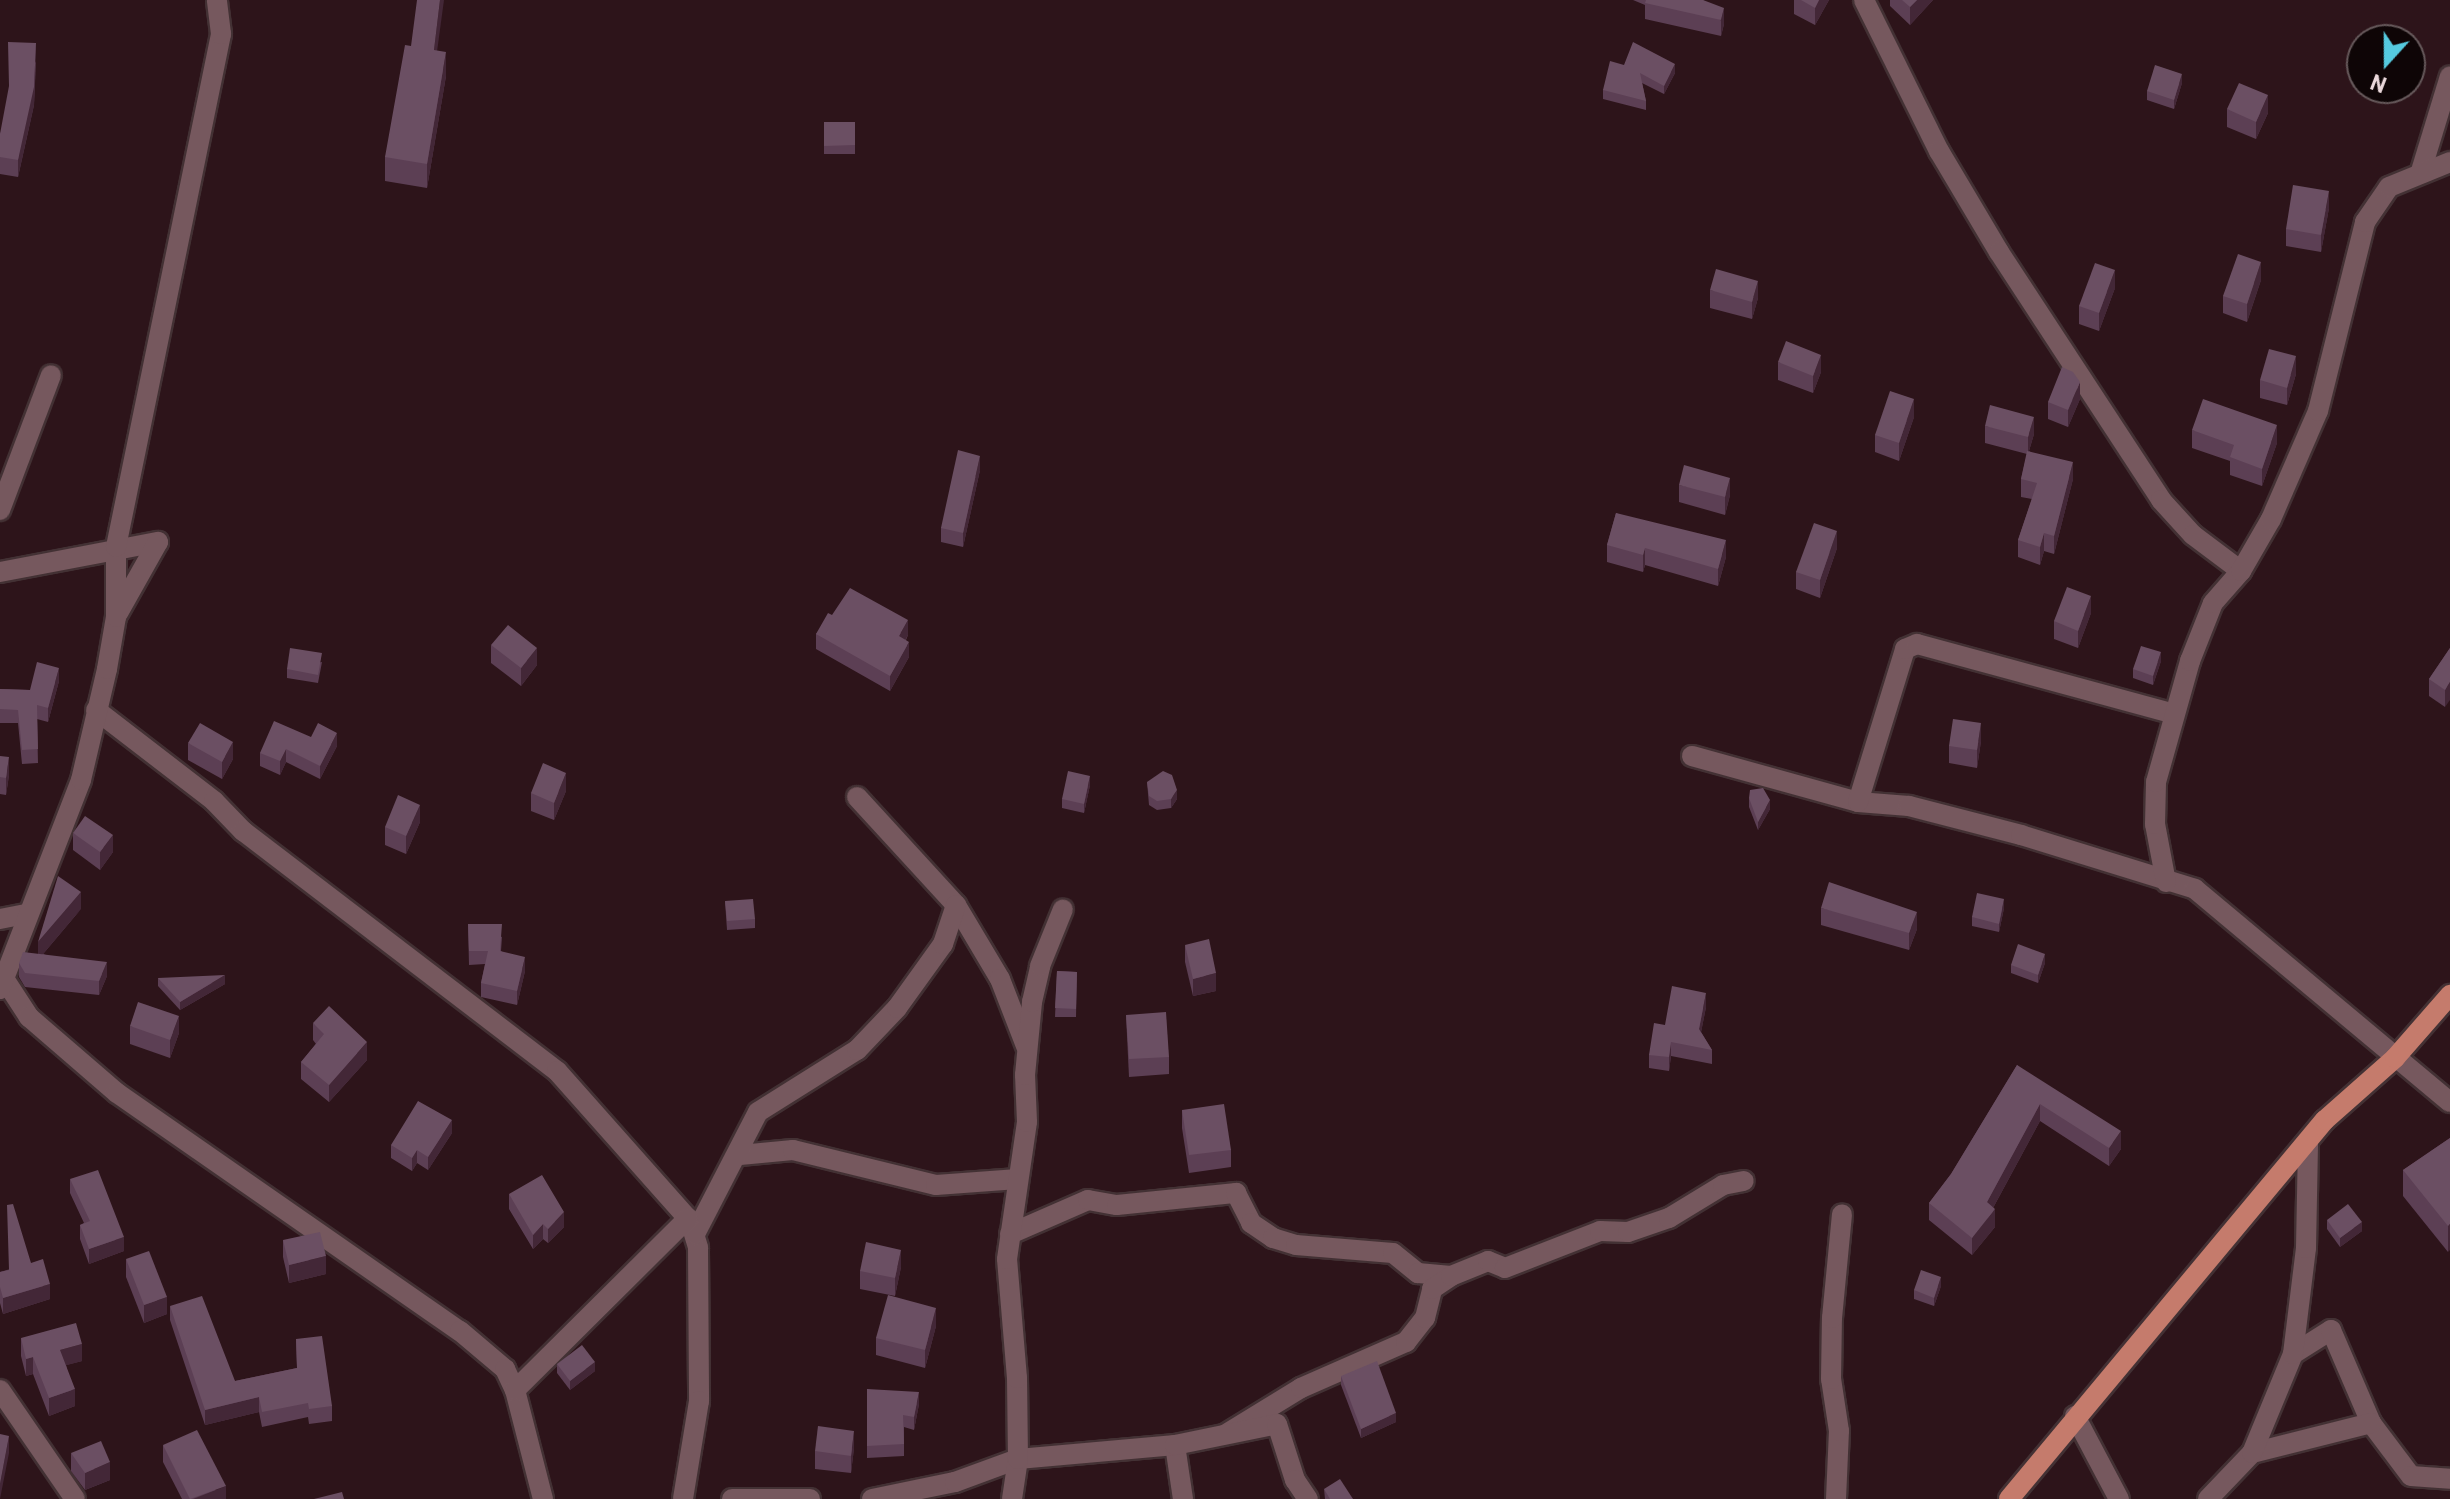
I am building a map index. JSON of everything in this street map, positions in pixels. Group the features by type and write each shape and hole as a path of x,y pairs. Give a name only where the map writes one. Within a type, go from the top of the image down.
{"main road":[{"path":"2009,1499 2075,1416 2308,1141 2395,1058 2450,995"}],"street":[{"path":"217,0 221,34 115,553 116,617 81,780 1,983 29,1017 117,1093 460,1331 505,1369 515,1390 543,1499"},
{"path":"1864,0 1939,151 1991,239 2153,488 2193,535 2241,571"},
{"path":"2421,171 2450,76"},
{"path":"2166,882 2155,824 2156,782 2174,714 2213,603 2241,571 2271,519 2318,411 2365,222 2389,187 2421,171 2450,162"},
{"path":"0,510 51,375"},
{"path":"0,572 115,553 158,542 116,617"},
{"path":"1858,802 1905,649 1917,644 2174,714"},
{"path":"96,710 214,801 243,831 557,1071 691,1226 699,1401 683,1499"},
{"path":"1692,756 1858,802 1909,806 2021,835 2195,889 2450,1102"},
{"path":"857,797 956,905 1000,979 1028,1049"},
{"path":"515,1390 691,1226 714,1188 740,1155 758,1112 857,1050 897,1008 943,944 956,905"},
{"path":"1012,1499 1018,1459 1007,1259 1027,1122 1028,1049 1040,966 1063,909"},
{"path":"0,919 26,914"},
{"path":"2208,1499 2252,1453 2293,1354 2306,1248 2308,1141"},
{"path":"740,1155 793,1150 936,1185 1018,1179"},
{"path":"1226,1434 1301,1388 1406,1342 1425,1318 1432,1289 1451,1276 1488,1261 1505,1268 1600,1231 1628,1232 1669,1218 1723,1185 1744,1181"},
{"path":"1010,1234 1088,1200 1117,1205 1236,1193 1251,1223 1273,1238 1296,1245 1393,1253 1418,1273 1451,1276"},
{"path":"1836,1499 1839,1431 1831,1379 1832,1318 1842,1214"},
{"path":"2293,1354 2331,1330 2371,1423 2411,1476 2450,1479"},
{"path":"0,1390 75,1499"},
{"path":"2075,1416 2119,1499"},
{"path":"2252,1453 2371,1423"},
{"path":"872,1499 955,1482 1018,1459 1175,1445 1277,1424 1295,1480 1308,1499"},
{"path":"1175,1445 1183,1499"},
{"path":"732,1499 810,1499"}],"building":[{"path":"417,0 440,0 434,50 446,52 427,164 385,157 405,45 411,46"},
{"path":"1646,0 1703,0 1724,8 1721,20 1645,3"},
{"path":"1801,0 1819,0 1815,8"},
{"path":"1902,0 1917,0 1910,7"},
{"path":"8,42 36,43 34,87 18,160 0,157 0,134 9,86"},
{"path":"1633,42 1675,64 1664,86 1640,73 1646,101 1603,90 1610,61 1624,65"},
{"path":"2155,65 2182,74 2174,100 2147,91"},
{"path":"2239,83 2268,95 2256,122 2227,109"},
{"path":"824,122 855,122 855,145 824,146"},
{"path":"2293,185 2329,191 2321,235 2286,229"},
{"path":"2238,254 2261,262 2247,304 2223,296"},
{"path":"2095,263 2115,270 2099,313 2079,306"},
{"path":"1716,269 1758,281 1752,302 1710,290"},
{"path":"1786,341 1821,355 1813,376 1778,362"},
{"path":"2269,349 2296,356 2287,388 2260,380"},
{"path":"2062,367 2073,372 2080,382 2068,410 2048,402"},
{"path":"1890,391 1914,399 1899,443 1875,435"},
{"path":"2203,399 2277,425 2262,469 2230,457 2234,445 2192,430"},
{"path":"1990,405 2034,417 2028,437 1985,426"},
{"path":"958,450 980,456 963,533 941,528"},
{"path":"2027,451 2073,462 2054,536 2044,533 2040,547 2018,540 2037,483 2021,479"},
{"path":"1684,465 1730,478 1725,497 1679,485"},
{"path":"1616,513 1726,540 1718,569 1645,548 1643,555 1607,545"},
{"path":"1814,523 1837,531 1820,580 1796,572"},
{"path":"2067,587 2091,596 2078,631 2054,621"},
{"path":"850,588 908,620 899,636 909,642 890,676 816,634 828,613 832,615"},
{"path":"508,625 537,648 521,668 491,645"},
{"path":"2141,646 2161,652 2153,676 2133,669"},
{"path":"290,648 322,653 318,675 287,669"},
{"path":"2450,648 2450,682 2445,690 2429,679"},
{"path":"37,662 59,668 48,708 37,705 38,749 22,750 18,710 0,709 0,689 30,690"},
{"path":"1953,719 1981,723 1977,750 1949,746"},
{"path":"274,721 311,737 318,723 337,733 320,766 286,749 280,761 260,753"},
{"path":"200,723 233,742 222,762 188,743"},
{"path":"0,756 9,757 6,778 0,777"},
{"path":"543,763 566,773 554,803 531,793"},
{"path":"1068,771 1090,776 1084,804 1062,799"},
{"path":"1163,771 1172,775 1177,790 1171,799 1157,801 1149,796 1147,782"},
{"path":"1763,788 1770,800 1758,822 1749,798 1750,790"},
{"path":"398,795 420,805 406,836 385,827"},
{"path":"85,816 113,835 100,852 73,833"},
{"path":"58,876 81,892 38,942"},
{"path":"1829,882 1917,912 1909,933 1821,908"},
{"path":"1977,893 2004,899 1999,924 1972,917"},
{"path":"753,899 755,919 727,921 725,901"},
{"path":"468,924 502,924 500,951 525,957 517,991 481,983 488,951 469,951"},
{"path":"1209,939 1216,973 1193,979 1185,945"},
{"path":"2018,944 2045,954 2038,975 2011,965"},
{"path":"23,952 107,962 99,981 25,973 19,963"},
{"path":"1057,971 1077,972 1076,1009 1055,1008"},
{"path":"225,975 180,1002 158,978"},
{"path":"1672,986 1706,993 1699,1029 1712,1050 1671,1042 1669,1057 1649,1055 1654,1023 1665,1025"},
{"path":"138,1002 179,1016 170,1040 130,1026"},
{"path":"329,1006 367,1042 329,1085 301,1062 324,1034 313,1023"},
{"path":"1166,1012 1169,1057 1129,1059 1126,1015"},
{"path":"2017,1065 2121,1131 2109,1148 2040,1104 1987,1202 1995,1209 1972,1238 1929,1203 1951,1174"},
{"path":"418,1101 452,1120 428,1157 417,1150 412,1158 391,1145"},
{"path":"1224,1104 1231,1150 1189,1155 1182,1110"},
{"path":"2450,1138 2450,1224 2448,1226 2403,1170"},
{"path":"98,1170 124,1237 89,1249 80,1225 90,1221 70,1179"},
{"path":"542,1175 564,1212 548,1229 543,1224 533,1235 509,1194"},
{"path":"13,1204 31,1263 43,1259 50,1284 3,1298 0,1272 9,1270 7,1205"},
{"path":"2348,1204 2362,1222 2340,1238 2327,1220"},
{"path":"320,1232 326,1256 289,1265 283,1240"},
{"path":"866,1242 901,1250 895,1278 860,1271"},
{"path":"149,1251 167,1297 144,1305 126,1259"},
{"path":"1921,1270 1941,1277 1934,1298 1914,1290"},
{"path":"888,1295 936,1308 925,1350 876,1338"},
{"path":"202,1296 235,1381 297,1368 296,1339 322,1336 332,1406 309,1409 308,1403 262,1412 259,1397 205,1410 170,1306"},
{"path":"76,1323 82,1344 60,1350 75,1389 49,1398 33,1357 26,1359 21,1338"},
{"path":"582,1345 595,1362 570,1381 557,1364"},
{"path":"1377,1361 1396,1413 1361,1429 1341,1376"},
{"path":"867,1389 919,1392 914,1417 903,1415 904,1444 867,1446"},
{"path":"818,1426 854,1431 851,1456 815,1451"},
{"path":"197,1430 226,1486 190,1499 163,1445"},
{"path":"0,1434 9,1436 0,1484"},
{"path":"101,1441 110,1462 85,1473 71,1453"},
{"path":"1340,1479 1353,1499 1330,1499 1324,1489"},
{"path":"342,1492 344,1499 314,1499"}]}
